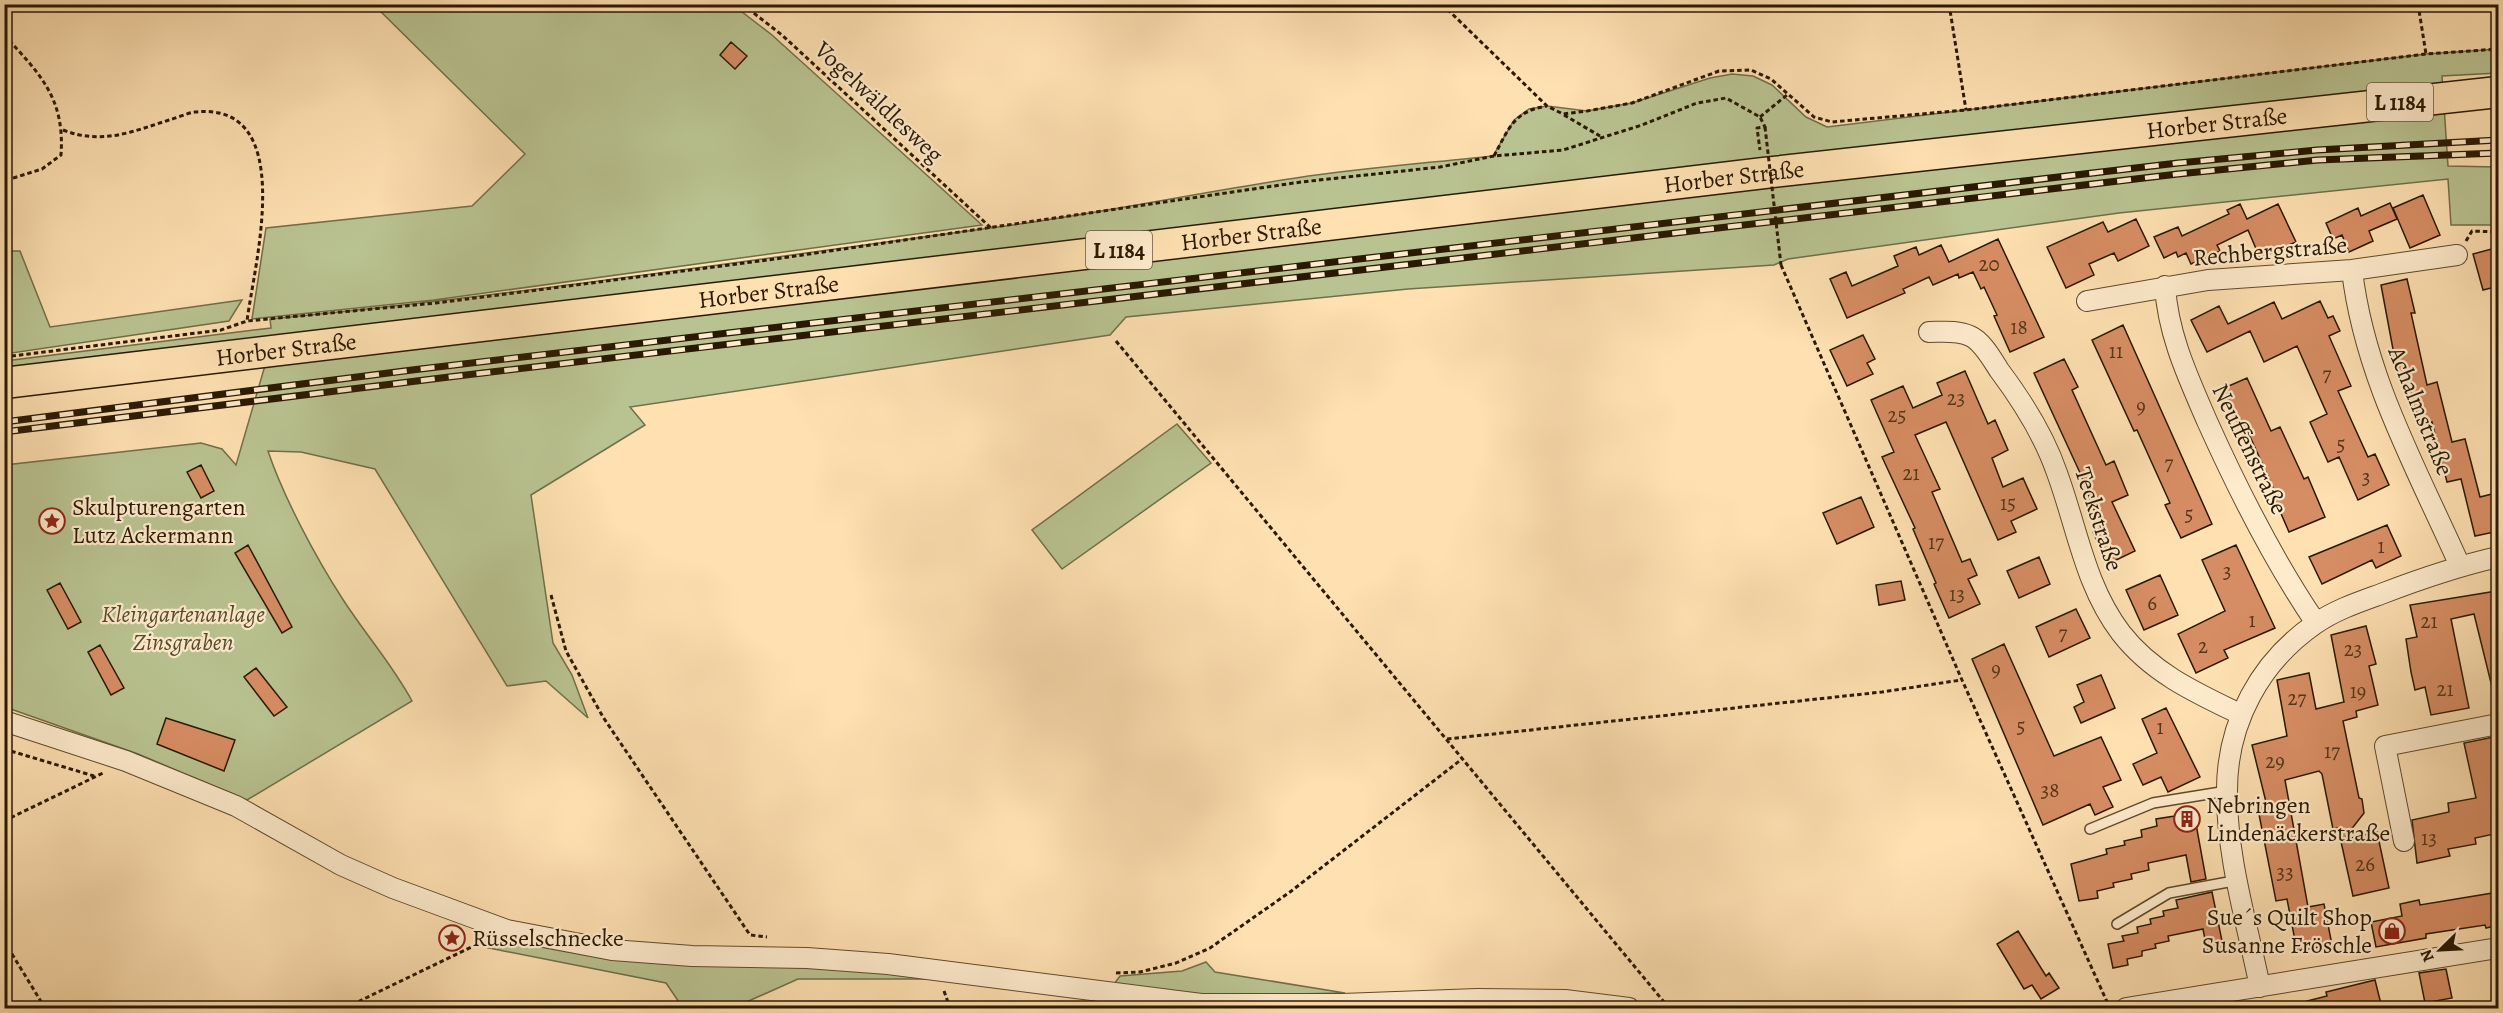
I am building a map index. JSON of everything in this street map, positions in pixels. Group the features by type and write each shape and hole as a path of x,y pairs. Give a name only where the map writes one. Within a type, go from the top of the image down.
{"main road":[{"name":"Horber Straße","path":"4,383 1764,173 2499,92"}],"street":[{"name":"Rechbergstraße","path":"2087,301 2166,286 2352,270 2457,255"},
{"name":"Achalmstraße","path":"2352,270 2361,321 2381,387 2460,566"},
{"name":"Neuffenstraße","path":"2166,286 2169,325 2211,430 2262,532 2316,623"},
{"name":"Teckstraße","path":"1929,332 1954,332 1971,336 1987,352 2019,398 2033,420 2057,471 2096,591 2120,632 2148,662 2165,675 2240,714"},
{"path":"2260,987 2239,880 2227,791 2228,766 2240,714 2251,693 2272,665 2316,623 2346,607 2460,566 2499,557"},
{"path":"4,721 126,761 236,807 341,865 372,879 507,930 612,950 692,956 807,958 888,964 1201,1004 1342,1004 1477,999 1565,1000 1629,1008"},
{"path":"2404,841 2385,746 2499,723"},
{"path":"2126,1008 2499,948"}],"lane":[{"path":"2090,829 2153,803 2227,791"},
{"path":"2117,924 2169,893 2239,880"}],"path":[{"name":"Vogelwäldlesweg","path":"742,4 782,35 991,228"},
{"path":"1442,4 1548,106 1600,137"},
{"path":"1949,4 1966,110"},
{"path":"2418,4 2426,54"},
{"path":"4,35 45,80 63,130 61,155 42,169 4,181"},
{"path":"1563,114 1632,103 1719,71 1751,70 1771,79 1814,117 1832,122 1966,110 2426,54 2499,50"},
{"path":"1760,117 1787,94"},
{"path":"4,357 221,330 247,321 458,300 991,228 1301,182 1440,167 1494,156 1563,150 1642,125 1697,103 1726,98 1760,117 1765,127 1781,265 1962,680 2110,1008"},
{"path":"1494,156 1514,120 1529,109 1548,106"},
{"path":"63,130 82,138 102,138 195,112 225,115 243,124 254,140 262,173 262,218 247,321"},
{"path":"1764,173 1757,128 1765,127"},
{"path":"2457,255 2472,231 2499,232"},
{"path":"1116,341 1669,1008"},
{"path":"551,595 566,651 603,717 750,935 773,937"},
{"path":"1447,739 1882,692 1962,680"},
{"path":"4,749 96,777"},
{"path":"1112,973 1140,972 1176,963 1210,948 1290,892 1462,759"},
{"path":"4,821 126,761"},
{"path":"345,1008 507,930"},
{"path":"4,941 45,1008"}],"green space":[{"path":"374,5 733,5 772,35 982,225 434,300 252,319 266,228 472,206 525,154"},
{"name":"Kleingartenanlage Zinsgraben","path":"2498,49 2498,73 2442,76 2448,166 2498,167 2498,225 2451,225 2448,179 2119,213 1788,259 1774,265 1408,289 1126,317 1110,335 630,407 645,425 531,495 553,643 572,675 588,718 546,681 507,686 375,469 301,452 268,451 291,507 322,564 342,598 396,674 412,701 247,800 138,754 5,707 5,465 201,443 222,449 236,465 273,338 5,372 5,361 271,328 270,319 450,300 1029,223 1321,174 1493,156 1514,120 1529,109 1547,106 1587,111 1632,103 1710,78 1732,74 1753,76 1772,85 1806,117 1827,127 2426,54"},
{"path":"5,251 20,251 50,327 242,300 229,321 5,354"},
{"path":"1177,424 1211,463 1062,569 1032,530"},
{"path":"516,937 923,973 930,979 798,979 733,1008 683,1008 666,983 489,948"},
{"path":"1206,962 1215,972 1345,993 1192,996 1114,984 1120,976 1182,971"}],"building":[{"path":"731,42 747,56 735,69 720,55"},
{"path":"2423,195 2440,235 2410,248 2393,208"},
{"path":"2390,203 2397,219 2369,231 2373,241 2349,252 2342,235 2333,239 2326,223 2358,208 2361,216"},
{"path":"2240,204 2247,219 2278,204 2296,242 2260,258 2248,230 2217,245 2220,251 2191,264 2186,253 2178,257 2176,252 2164,258 2154,237 2178,227 2182,236 2229,214 2227,210"},
{"path":"2136,219 2149,246 2118,261 2114,253 2089,264 2094,275 2066,288 2047,247 2103,222 2108,232"},
{"path":"1998,239 2044,337 2010,352 1994,316 1997,315 1984,287 1981,289 1973,272 1959,278 1958,274 1933,285 1929,277 1903,289 1905,293 1847,318 1830,279 1846,272 1852,286 1898,266 1894,256 1916,247 1919,255 1941,245 1949,262"},
{"path":"2499,247 2499,286 2483,290 2473,254"},
{"path":"2407,279 2415,313 2411,313 2427,385 2437,382 2452,442 2465,439 2480,497 2492,494 2499,531 2475,536 2461,479 2447,482 2432,422 2420,425 2406,374 2398,376 2381,285"},
{"path":"2320,301 2328,318 2333,316 2340,331 2329,336 2351,386 2338,391 2368,457 2375,454 2389,485 2358,500 2339,457 2328,462 2310,422 2327,414 2297,346 2264,362 2250,331 2207,352 2191,320 2219,306 2228,324 2274,302 2282,319"},
{"path":"2123,325 2212,524 2181,538 2165,505 2170,503 2092,340"},
{"path":"1863,335 1875,359 1867,363 1873,374 1847,386 1830,350"},
{"path":"2064,359 2078,387 2072,390 2106,465 2114,461 2128,495 2112,502 2135,551 2108,564 2093,532 2101,528 2081,475 2034,373"},
{"path":"1965,371 1988,424 1995,420 2008,450 1992,458 2003,487 2023,478 2037,509 2011,521 2016,532 1998,540 1946,422 1915,435 1940,489 1932,492 1962,562 1970,559 1977,575 1968,579 1980,604 1949,618 1913,529 1915,528 1882,457 1894,452 1871,400 1903,386 1913,408 1942,395 1937,383"},
{"path":"2247,378 2271,431 2280,427 2304,479 2308,477 2325,517 2289,532 2272,493 2275,492 2243,421 2238,424 2222,389"},
{"path":"201,465 214,491 201,498 187,472"},
{"path":"1861,497 1874,527 1837,544 1823,513"},
{"path":"2387,525 2401,556 2376,568 2372,560 2322,584 2309,557"},
{"path":"248,545 292,627 282,633 235,553"},
{"path":"2236,545 2275,628 2224,650 2228,658 2196,673 2178,634 2225,611 2202,560"},
{"path":"2039,557 2050,584 2019,598 2007,571"},
{"path":"2160,575 2178,615 2144,630 2126,590"},
{"path":"1901,581 1905,600 1879,605 1876,585"},
{"path":"60,583 81,622 68,629 47,590"},
{"path":"2497,591 2499,691 2493,691 2474,614 2451,619 2469,708 2431,715 2425,687 2415,690 2411,672 2406,639 2417,637 2410,605"},
{"path":"2076,609 2090,638 2049,657 2036,627"},
{"path":"2366,626 2376,664 2369,666 2378,705 2356,711 2357,717 2343,721 2364,813 2343,840 2377,832 2389,888 2353,896 2338,828 2333,829 2322,774 2319,771 2285,780 2308,907 2324,904 2332,945 2297,951 2287,899 2276,901 2257,804 2266,802 2252,745 2287,736 2277,680 2309,673 2316,709 2344,702 2331,635"},
{"path":"2004,644 2054,756 2101,737 2121,780 2103,787 2113,807 2095,815 2090,804 2043,825 1972,659"},
{"path":"100,645 124,688 111,695 88,652"},
{"path":"256,668 287,707 274,716 244,677"},
{"path":"2101,675 2115,708 2081,723 2074,707 2084,702 2077,685"},
{"path":"2166,708 2200,777 2168,792 2161,777 2143,785 2133,764 2157,753 2142,719"},
{"path":"166,718 235,740 224,771 157,744"},
{"path":"2499,736 2499,833 2475,838 2476,844 2448,849 2450,856 2417,863 2412,820 2449,812 2448,803 2476,798 2464,743"},
{"path":"2194,813 2206,879 2191,882 2186,855 2148,863 2149,870 2131,874 2132,879 2113,883 2114,887 2097,891 2098,898 2079,901 2071,864 2107,854 2106,849 2125,845 2124,841 2142,837 2141,830 2157,826 2156,819"},
{"path":"2212,892 2223,946 2207,950 2203,929 2168,936 2169,941 2155,944 2156,948 2142,951 2142,956 2127,959 2128,965 2113,968 2108,944 2124,941 2122,936 2138,933 2137,927 2151,924 2150,919 2164,916 2163,911 2178,908 2176,900"},
{"path":"2499,892 2499,925 2426,934 2426,938 2376,947 2371,922 2402,916 2400,904 2419,900 2420,905"},
{"path":"2018,931 2046,976 2049,973 2059,988 2041,999 2032,985 2024,989 1997,944"},
{"path":"2446,969 2452,998 2425,1003 2419,973"},
{"path":"2375,980 2382,1008 2299,1008 2299,1003 2327,996 2326,992"}],"railway":[{"path":"4,422 412,370 2178,163 2317,150 2498,140"},
{"path":"4,432 449,377 2178,174 2318,160 2498,153"}],"place":[{"name":"Skulpturengarten Lutz Ackermann","path":"52,521"},
{"name":"Nebringen Lindenäckerstraße","path":"2187,819"},
{"name":"Sue´s Quilt Shop Susanne Fröschle","path":"2392,931"},
{"name":"Rüsselschnecke","path":"452,938"}]}
